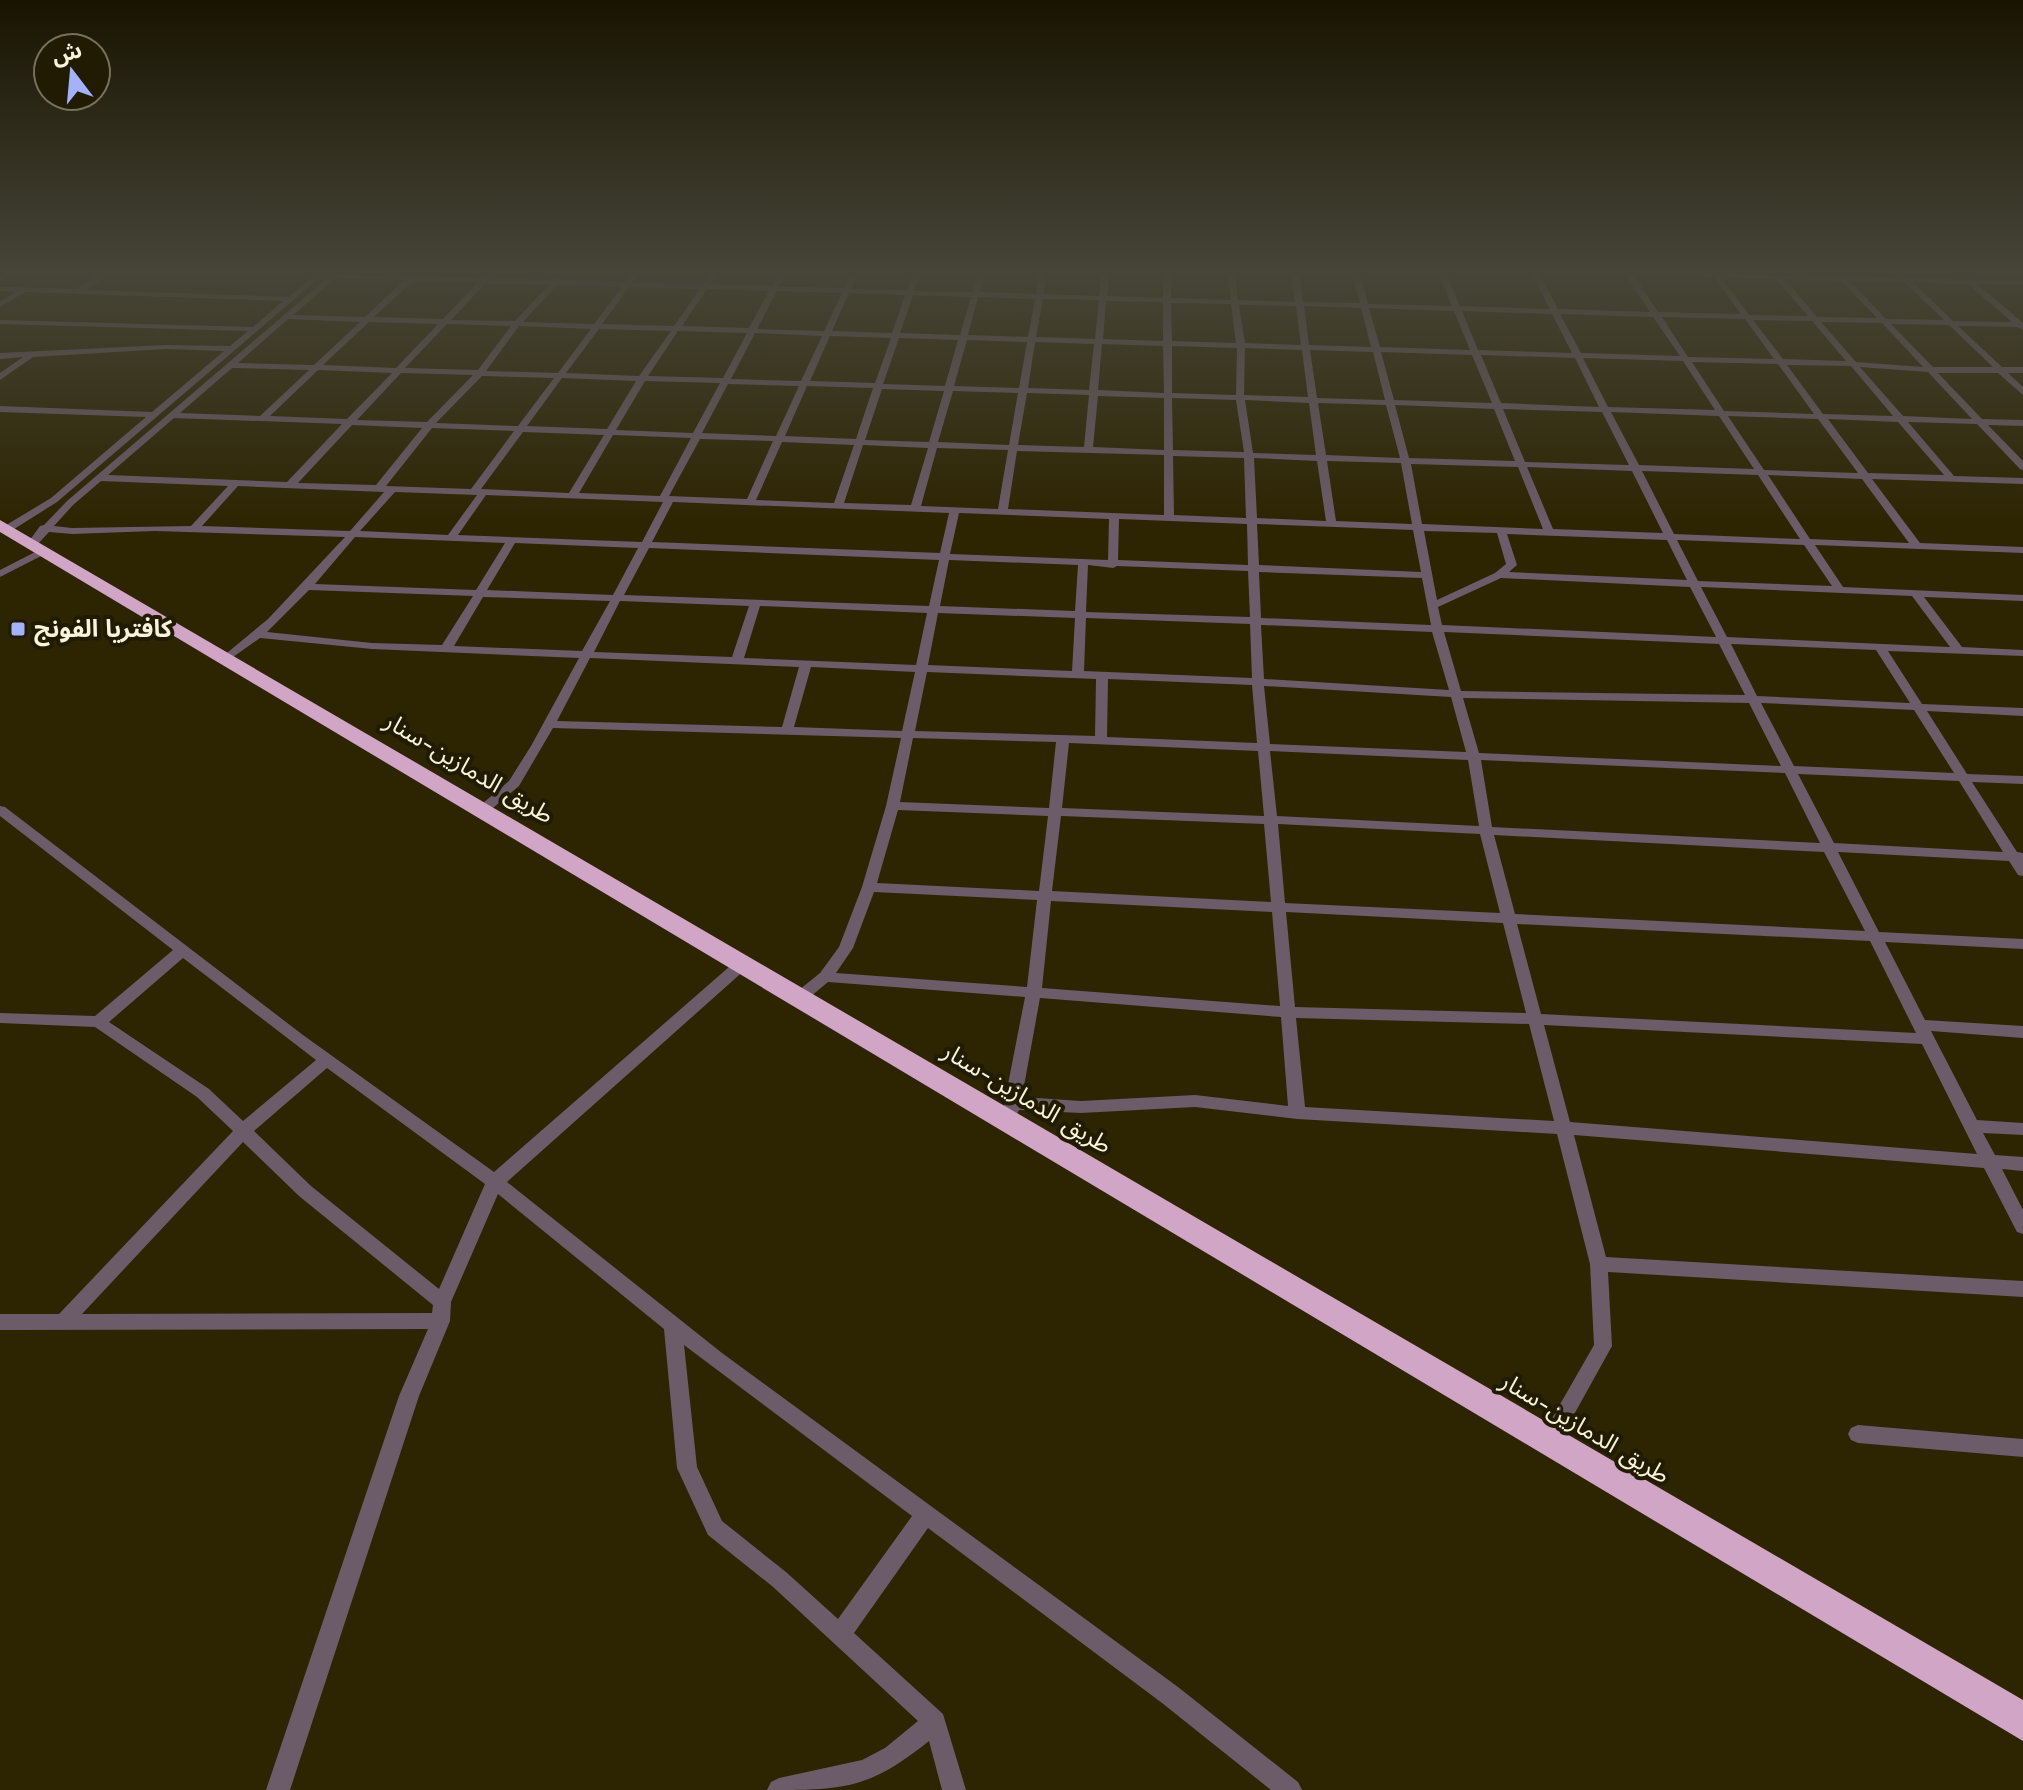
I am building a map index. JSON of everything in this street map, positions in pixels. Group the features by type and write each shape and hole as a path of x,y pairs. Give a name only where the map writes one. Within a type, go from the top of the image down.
{"highway":[{"name":"طريق الدمازين-سنار","path":"3,527 40,541 226,659 799,998 1011,1113 1549,1441 2023,1722"}],"street":[{"path":"0,377 29,358"},
{"path":"3,527 54,500 221,358"},
{"path":"0,574 40,541 99,478 240,358"},
{"path":"263,418 325,358"},
{"path":"290,485 409,358"},
{"path":"379,488 430,424 492,358"},
{"path":"451,538 570,358"},
{"path":"572,496 656,358"},
{"path":"482,810 514,783 549,724 645,546 695,435 736,358"},
{"path":"750,503 816,358"},
{"path":"838,506 887,358"},
{"path":"915,509 958,358"},
{"path":"1002,513 1028,358"},
{"path":"1088,450 1099,358"},
{"path":"1168,358 1166,453 1169,517"},
{"path":"1241,358 1240,397 1249,456 1258,682 1297,1113"},
{"path":"1308,358 1331,523"},
{"path":"1379,358 1405,459 1437,629 1474,757 1486,831 1599,1264 1603,1346 1549,1441"},
{"path":"1476,358 1549,532"},
{"path":"1579,358 2023,1227"},
{"path":"1633,358 1853,364 1929,370 2023,370"},
{"path":"1777,358 1917,546"},
{"path":"1847,358 1951,478"},
{"path":"1918,358 2023,467"},
{"path":"1987,358 2023,392"},
{"path":"1686,359 1840,591"},
{"path":"231,365 2023,423"},
{"path":"0,409 155,415"},
{"path":"173,415 1014,448 2023,481"},
{"path":"99,478 2019,550 2023,560"},
{"path":"194,529 236,483"},
{"path":"226,659 258,634 307,587 392,489"},
{"path":"799,998 825,977 846,948 869,887 893,806 954,511"},
{"path":"1113,565 1114,516"},
{"path":"40,541 72,531 194,529 1426,575"},
{"path":"1432,606 1499,575 1512,565 1501,530"},
{"path":"446,649 512,540"},
{"path":"1078,675 1083,564"},
{"path":"1499,575 2023,598"},
{"path":"307,587 1081,614 2023,653"},
{"path":"1916,594 1958,650"},
{"path":"737,661 755,604"},
{"path":"258,634 372,646 1258,682 1456,694 1753,699 2023,712"},
{"path":"1880,647 2018,856 2023,872"},
{"path":"787,731 806,664"},
{"path":"1101,740 1102,676"},
{"path":"549,724 1101,740 2023,780"},
{"path":"1063,739 1034,991 1011,1113 1195,1101 1297,1113 1564,1128 2023,1164"},
{"path":"893,806 1270,820 2018,856"},
{"path":"0,810 326,1060 495,1182 673,1326 1170,1695 1290,1790"},
{"path":"869,887 2023,944"},
{"path":"98,1022 183,950"},
{"path":"278,1790 409,1396 495,1182 742,964"},
{"path":"825,977 1290,1012 1924,1032 2023,1032"},
{"path":"0,1018 98,1022 203,1093 305,1191 442,1312"},
{"path":"63,1322 243,1131 326,1060"},
{"path":"1972,1126 2023,1129"},
{"path":"1599,1264 2023,1289"},
{"path":"0,1322 442,1312"},
{"path":"673,1326 687,1468 715,1528 779,1579 935,1722 954,1790"},
{"path":"1858,1434 2023,1448"},
{"path":"840,1635 925,1515"},
{"path":"779,1790 865,1771 893,1756 935,1722"}],"place":[{"name":"كافتريا الفونج","path":"18,629"}]}
